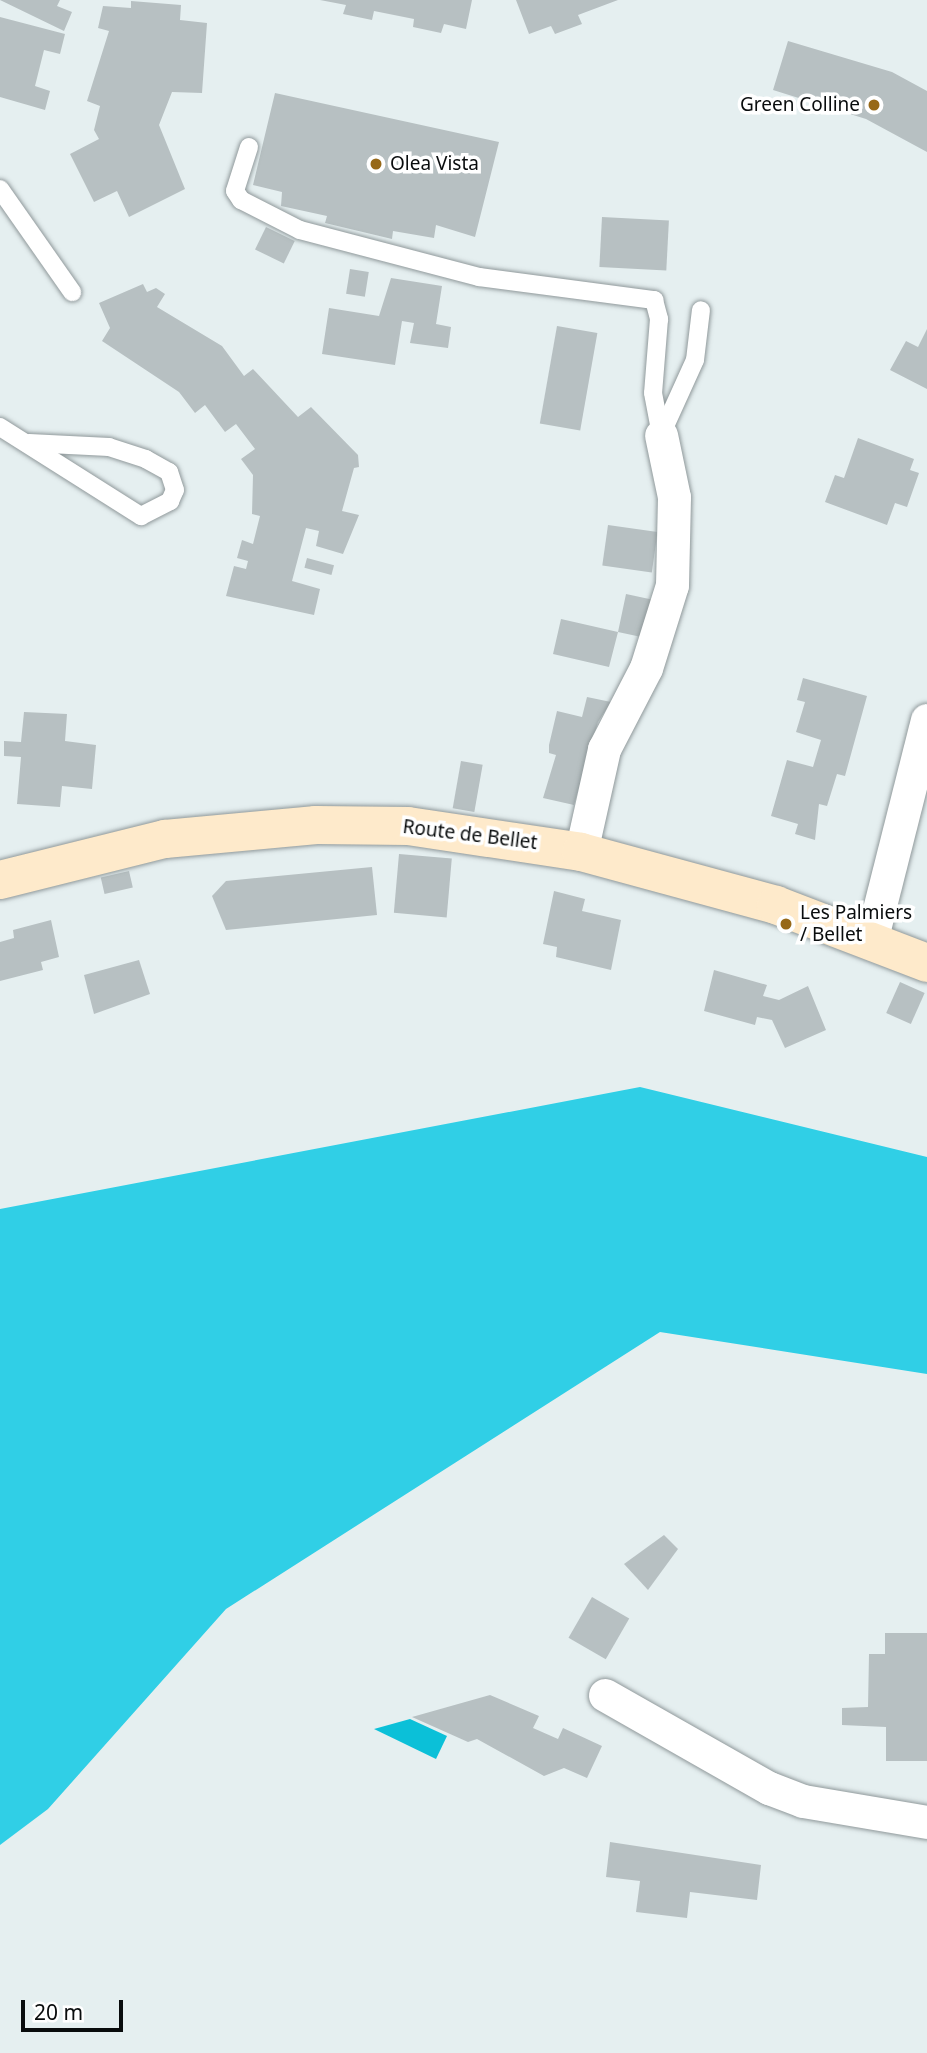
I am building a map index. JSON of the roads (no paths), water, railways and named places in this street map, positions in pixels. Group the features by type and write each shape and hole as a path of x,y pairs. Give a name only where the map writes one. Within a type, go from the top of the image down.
{"street":[{"path":"581,852 604,749 646,668 672,585 674,497 661,435"},
{"path":"871,941 927,720"},
{"name":"Route de Bellet","path":"0,880 165,839 316,825 421,827 581,852 776,905 927,963"},
{"path":"605,1695 769,1788 803,1801 927,1822"}],"lane":[{"path":"248,147 234,191 240,200 300,230 479,277 654,300 659,319 653,393 661,435"},
{"path":"0,189 6,211 72,292"},
{"path":"661,435 695,360 701,310"},
{"path":"0,427 29,443 60,468 141,516 170,501 175,490 169,472 146,458 109,447 29,443"}],"place":[{"name":"Green Colline","path":"874,105"},
{"name":"Olea Vista","path":"376,164"},
{"name":"Les Palmiers / Bellet","path":"786,924"}]}
